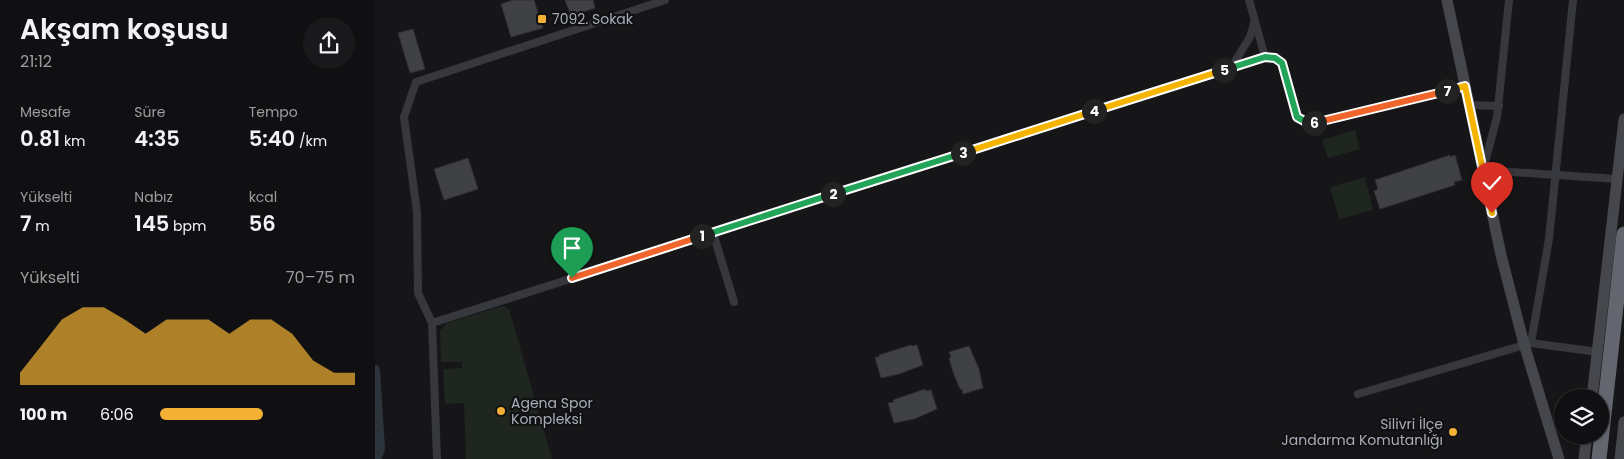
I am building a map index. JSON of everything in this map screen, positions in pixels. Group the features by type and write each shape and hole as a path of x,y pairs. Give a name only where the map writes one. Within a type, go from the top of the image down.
{"highway":[{"path":"1599,459 1624,234"}],"street":[{"path":"437,459 432,323 418,293 417,212 404,117 417,82 665,0"},
{"path":"1249,0 1265,57"},
{"path":"1447,0 1501,255 1559,459"},
{"path":"1483,170 1499,106 1509,0"},
{"path":"1527,344 1549,240 1573,0"},
{"path":"1231,68 1250,37 1254,22"},
{"path":"432,323 1265,57 1275,58 1282,63 1297,117 1308,123 1320,122 1465,86"},
{"path":"1469,105 1499,106"},
{"path":"1593,389 1624,118"},
{"path":"1483,170 1617,179"},
{"path":"713,233 733,302"},
{"path":"1358,394 1527,344 1597,352"},
{"path":"1620,459 1624,422"},
{"path":"1584,459 1586,444"}],"shaded area":[{"path":"1355,130 1360,149 1328,158 1322,140"},
{"path":"1365,177 1373,210 1339,219 1330,187"},
{"name":"Agena Spor Kompleksi","path":"503,306 509,309 552,459 466,459 464,403 445,404 443,369 462,368 462,362 441,362 440,331 447,323"}],"building":[{"path":"513,0 534,0 543,28 511,37 501,4"},
{"path":"565,0 593,0 595,8 574,15 573,12 570,13"},
{"path":"413,29 425,69 410,73 398,33"},
{"path":"1450,155 1450,157 1455,155 1462,180 1454,182 1455,185 1380,209 1374,191 1378,189 1375,180"},
{"path":"468,158 478,189 444,200 434,169"},
{"path":"911,345 917,345 923,365 899,374 881,378 875,358"},
{"path":"969,346 979,369 983,388 963,394 953,372 949,352"},
{"path":"925,389 926,391 931,390 937,409 914,419 894,423 888,403"}],"waterway":[{"path":"375,370 380,449 376,459"}],"place":[{"name":"7092. Sokak","path":"542,19"},
{"name":"Agena Spor Kompleksi","path":"501,411"},
{"name":"Silivri İlçe Jandarma Komutanlığı","path":"1453,432"}],"route":[{"path":"572,278 1265,57 1275,58 1282,63 1297,117 1308,123 1320,122 1465,86 1492,213"}]}
